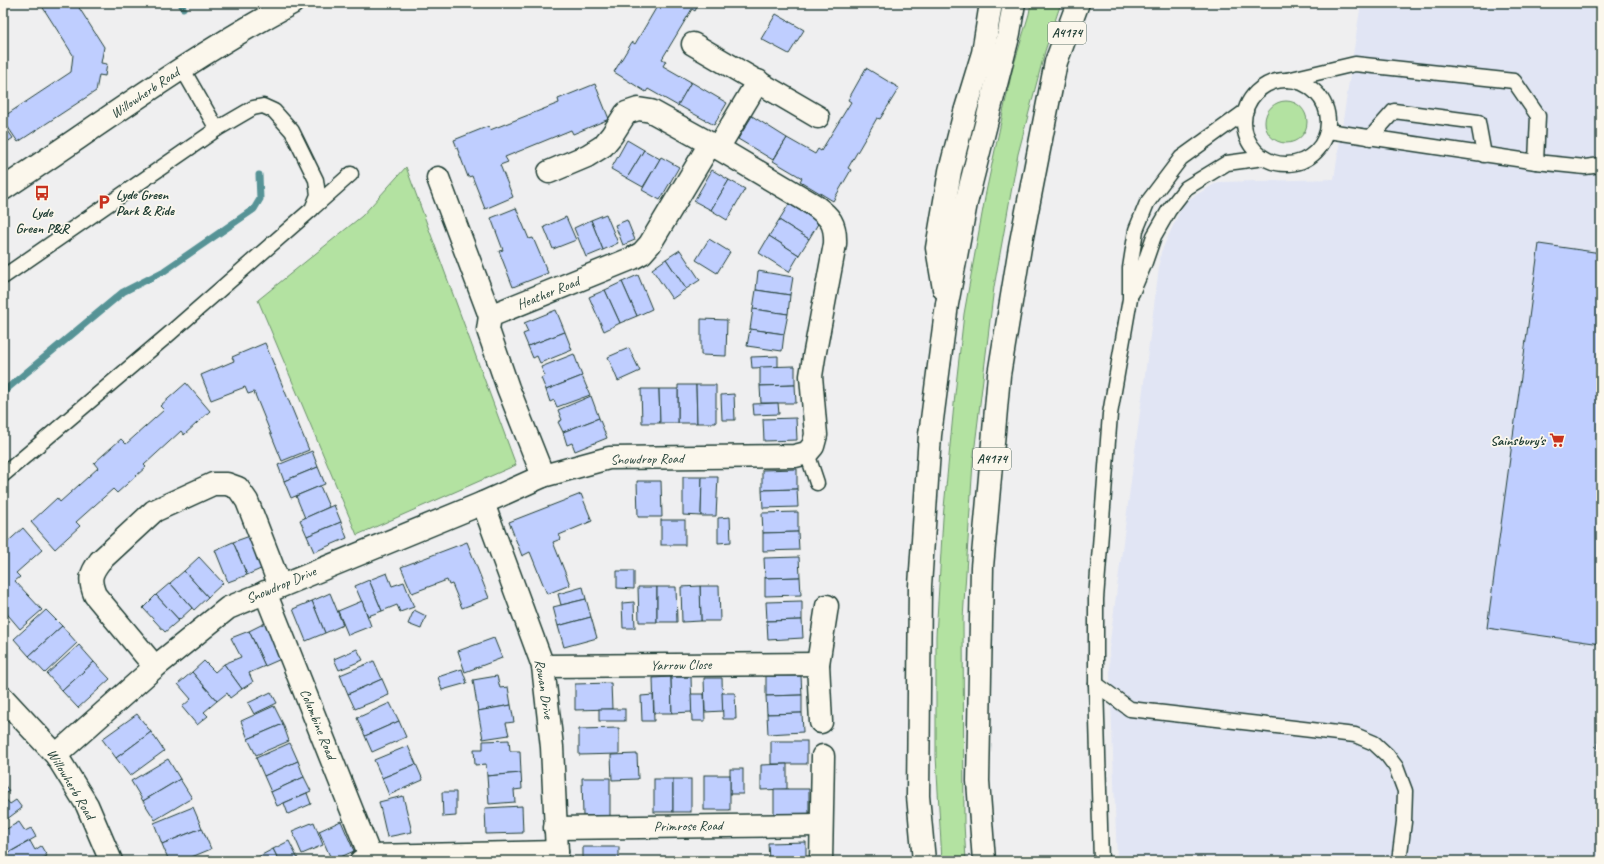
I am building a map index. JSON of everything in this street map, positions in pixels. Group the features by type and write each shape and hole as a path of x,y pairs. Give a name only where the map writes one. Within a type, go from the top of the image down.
{"main road":[{"name":"Willowherb Road","path":"3,189 182,68 265,17 292,3"},
{"path":"947,304 937,248 950,171 965,112 983,53 990,3"},
{"path":"924,861 918,796 920,586 930,435 947,304 966,203 976,156 1009,33 1014,3"},
{"name":"A4174","path":"984,861 978,781 982,567 1000,375 1020,247 1056,62 1078,3"},
{"path":"693,44 818,117"},
{"name":"Heather Road","path":"490,316 642,253 650,244 758,81"},
{"path":"549,172 587,156 603,146 626,113 638,109 651,111 714,146 814,205 826,214 832,222 836,244 811,376 816,435 813,446 807,453"},
{"path":"438,178 490,316 488,330 508,388 543,476"},
{"name":"Snowdrop Road","path":"543,476 610,458 729,458 795,456 807,453"},
{"name":"Snowdrop Drive","path":"56,755 155,667 228,608 483,503 543,476"},
{"name":"Columbine Road","path":"155,667 95,595 91,583 92,571 100,561 154,511 214,484 226,484 238,488 247,501 272,589 366,859"},
{"name":"Rowan Drive","path":"483,503 543,666 552,747 556,856"},
{"path":"820,722 818,664 827,606"},
{"name":"Yarrow Close","path":"543,666 818,664"},
{"name":"Willowherb Road","path":"3,698 56,755 87,805 111,861"},
{"path":"821,861 820,825 823,756"},
{"name":"Primrose Road","path":"555,828 820,825"},
{"path":"366,859 556,856"}],"lane":[{"path":"1287,80 1301,82 1312,88 1322,100 1326,108 1328,131 1322,144 1308,158 1293,164 1278,163 1264,158 1247,138 1245,127 1246,111 1254,95 1267,84 1355,64 1514,81 1538,116 1536,162"},
{"path":"182,68 216,129"},
{"path":"3,277 216,129 253,108 263,106 274,111 292,130 316,180 318,195 312,209"},
{"path":"1101,861 1096,684 1096,599 1109,421 1130,299 1130,268 1136,230 1148,203 1181,158 1246,111"},
{"path":"1370,138 1394,111 1478,122 1484,155"},
{"path":"1328,131 1536,162 1585,167 1601,165"},
{"path":"1130,299 1154,236 1169,210 1186,188 1227,163 1264,158"},
{"path":"3,475 168,335 351,174"},
{"path":"807,453 817,483"},
{"path":"1096,684 1130,709 1356,735 1374,743 1387,755 1396,767 1405,791 1404,822 1399,861"}],"shaded area":[{"path":"1361,3 1597,3 1601,6 1601,861 1117,861 1109,649 1161,252 1184,202 1218,182 1334,179"}],"green space":[{"path":"1031,3 1061,3 1045,51 1018,154 994,287 973,462 963,619 964,823 966,861 942,861 936,756 936,636 943,518 955,394 964,314 986,192 1012,71"},
{"path":"1282,101 1290,101 1301,107 1307,118 1307,126 1301,137 1290,143 1282,143 1271,137 1265,126 1265,118 1271,107"},
{"path":"406,167 516,465 357,535 258,300 362,216"}],"building":[{"path":"40,3 76,3 104,47 101,63 107,64 105,76 99,75 96,91 18,142 3,120 3,117 71,72 73,55"},
{"path":"659,3 699,3 695,11 692,9 662,59 666,61 663,66 691,82 678,106 648,89 646,92 614,72 632,42 635,44"},
{"path":"776,14 804,30 789,54 761,39"},
{"path":"866,68 899,88 880,119 877,118 848,168 851,170 833,201 800,181 802,178 773,161 787,138 815,154 818,149 821,151 851,102 848,100"},
{"path":"691,82 727,103 714,125 678,105"},
{"path":"595,84 609,119 573,134 571,130 505,157 508,162 500,165 513,197 485,209 472,176 468,177 454,140 489,126 490,130 559,103 558,99"},
{"path":"752,116 787,138 773,160 738,139"},
{"path":"3,124 13,138 3,145"},
{"path":"627,140 644,150 627,178 611,169"},
{"path":"644,150 660,159 643,187 627,178"},
{"path":"661,157 679,167 660,200 642,190"},
{"path":"712,170 729,180 711,210 694,201"},
{"path":"729,180 745,189 727,220 711,210"},
{"path":"789,204 819,222 809,239 779,220"},
{"path":"516,208 529,239 533,238 548,273 513,287 499,251 503,250 491,218"},
{"path":"606,214 618,243 603,250 591,220"},
{"path":"566,217 576,240 553,249 544,227"},
{"path":"591,220 603,250 586,257 574,228"},
{"path":"627,220 635,240 623,245 615,225"},
{"path":"779,220 809,239 799,255 769,236"},
{"path":"769,236 799,255 789,272 759,253"},
{"path":"709,239 730,252 717,273 696,260"},
{"name":"Sainsbury's","path":"1539,244 1601,253 1601,644 1487,628"},
{"path":"680,250 700,280 686,289 666,259"},
{"path":"666,259 686,289 672,299 652,269"},
{"path":"758,271 793,277 790,295 756,290"},
{"path":"638,275 652,309 637,316 622,282"},
{"path":"622,282 637,316 620,323 605,290"},
{"path":"605,290 620,323 604,331 589,297"},
{"path":"756,290 790,295 788,314 753,309"},
{"path":"753,309 788,314 784,334 750,329"},
{"path":"556,310 565,332 528,346 523,334 528,332 524,323"},
{"path":"701,319 727,320 726,356 701,355"},
{"path":"750,329 784,334 782,351 747,346"},
{"path":"565,332 572,350 540,363 537,356 533,358 528,346"},
{"path":"265,343 309,450 282,461 254,392 248,394 245,387 211,400 201,375 234,361 232,357"},
{"path":"629,348 640,371 618,381 608,357"},
{"path":"574,354 582,376 546,390 541,378 545,376 541,367"},
{"path":"778,356 778,367 752,368 751,357"},
{"path":"795,366 795,385 760,386 760,367"},
{"path":"582,376 590,395 557,407 554,400 550,402 546,390"},
{"path":"186,383 210,411 184,435 181,431 144,465 146,467 117,493 113,489 76,522 80,526 55,549 31,522 57,498 60,502 98,468 94,463 121,439 126,444 164,410 160,406"},
{"path":"678,385 696,385 697,423 678,423"},
{"path":"696,385 716,385 716,423 697,423"},
{"path":"795,385 796,403 761,403 760,386"},
{"path":"641,389 659,389 660,423 642,423"},
{"path":"659,389 678,389 678,423 660,423"},
{"path":"734,394 735,420 722,420 721,395"},
{"path":"591,396 599,418 563,432 558,422 562,420 558,410"},
{"path":"778,403 779,414 754,415 753,404"},
{"path":"599,418 607,438 575,451 572,443 567,445 563,432"},
{"path":"796,418 797,440 764,441 763,419"},
{"path":"312,451 318,467 284,481 278,465"},
{"path":"318,467 325,484 291,498 284,481"},
{"path":"797,469 797,489 762,490 762,470"},
{"path":"683,477 702,477 701,516 683,515"},
{"path":"702,477 718,477 716,516 701,516"},
{"path":"637,481 661,481 662,517 638,517"},
{"path":"320,486 329,507 305,518 296,496"},
{"path":"797,489 798,507 763,508 762,490"},
{"path":"581,494 592,521 559,535 561,539 553,542 570,585 547,594 530,552 522,556 509,522"},
{"path":"334,505 341,522 307,536 300,520"},
{"path":"798,512 798,532 763,533 762,513"},
{"path":"730,517 731,542 718,543 718,518"},
{"path":"661,520 685,520 685,545 661,545"},
{"path":"341,522 347,538 314,552 307,536"},
{"path":"23,528 42,550 16,573 20,577 15,581 42,610 20,629 3,609 3,546"},
{"path":"798,532 799,550 763,551 763,533"},
{"path":"250,536 263,568 247,575 233,542"},
{"path":"233,542 247,575 228,582 215,550"},
{"path":"467,542 489,598 462,608 452,584 449,585 447,580 412,593 401,567"},
{"path":"199,557 223,583 208,597 184,571"},
{"path":"799,557 800,577 765,578 764,558"},
{"path":"184,571 208,597 194,610 170,583"},
{"path":"617,571 634,571 634,589 617,588"},
{"path":"387,573 392,586 404,582 414,607 400,612 397,605 382,611 369,580"},
{"path":"800,577 801,595 765,596 765,578"},
{"path":"369,580 382,611 368,616 355,586"},
{"path":"170,583 192,608 179,620 156,595"},
{"path":"700,586 719,586 720,621 701,621"},
{"path":"700,586 701,621 682,622 681,587"},
{"path":"583,587 586,599 561,605 558,594"},
{"path":"638,587 657,587 657,622 639,622"},
{"path":"657,587 676,587 677,622 657,622"},
{"path":"330,593 343,625 325,633 312,601"},
{"path":"156,595 179,620 165,632 143,608"},
{"path":"586,599 591,617 558,626 553,607"},
{"path":"312,601 325,633 306,641 293,609"},
{"path":"362,601 371,626 348,635 338,611"},
{"path":"802,601 802,620 767,621 766,602"},
{"path":"634,602 635,628 623,628 622,603"},
{"path":"46,610 62,626 29,656 14,639"},
{"path":"414,610 426,616 421,629 408,624"},
{"path":"591,617 597,638 564,647 558,626"},
{"path":"802,620 803,638 768,640 767,621"},
{"path":"265,623 281,659 265,666 249,631"},
{"path":"62,626 77,643 45,673 29,656"},
{"path":"249,631 265,666 249,673 253,682 242,689 224,664 241,657 231,638"},
{"path":"494,638 502,658 465,672 458,651"},
{"path":"79,645 94,662 62,691 47,674"},
{"path":"357,649 363,660 339,670 334,659"},
{"path":"204,661 215,672 224,664 242,689 230,698 227,693 217,701 192,672"},
{"path":"374,661 382,679 348,694 340,675"},
{"path":"94,662 110,679 78,708 62,691"},
{"path":"462,669 467,683 442,690 438,677"},
{"path":"192,672 217,701 204,712 208,716 197,725 182,707 191,699 178,684"},
{"path":"497,676 500,688 508,687 511,705 478,711 473,680"},
{"path":"766,676 801,676 802,695 766,696"},
{"path":"671,677 672,713 654,713 653,678"},
{"path":"671,677 691,677 692,712 672,713"},
{"path":"704,678 722,678 723,711 705,712"},
{"path":"382,679 389,695 355,709 348,694"},
{"path":"611,683 612,709 575,710 575,684"},
{"path":"271,692 277,703 254,714 248,703"},
{"path":"722,693 735,693 736,719 723,719"},
{"path":"691,694 704,694 705,721 692,721"},
{"path":"653,695 654,721 642,721 641,696"},
{"path":"802,695 802,713 767,714 766,696"},
{"path":"390,703 399,721 365,736 357,718"},
{"path":"511,705 514,722 506,723 509,735 483,739 478,711"},
{"path":"274,706 283,724 248,739 241,721"},
{"path":"599,709 625,709 625,721 599,721"},
{"path":"802,713 803,732 768,734 767,714"},
{"path":"137,714 151,732 116,758 102,739"},
{"path":"399,721 406,737 372,752 365,736"},
{"path":"283,724 289,741 256,755 248,739"},
{"path":"1601,726 1601,749 1597,748"},
{"path":"619,728 619,754 579,755 579,729"},
{"path":"151,732 164,751 130,776 116,758"},
{"path":"509,740 510,751 520,751 521,773 487,776 486,764 475,765 474,749 483,749 483,741"},
{"path":"771,741 807,741 807,764 771,764"},
{"path":"290,743 298,761 264,776 256,758"},
{"path":"408,746 416,764 382,778 374,760"},
{"path":"637,754 638,779 612,780 611,755"},
{"path":"168,759 180,779 143,801 131,781"},
{"path":"298,761 304,777 271,792 264,776"},
{"path":"416,764 423,780 389,795 382,778"},
{"path":"787,764 787,789 761,790 761,765"},
{"path":"730,769 743,769 743,794 730,794"},
{"path":"521,773 522,789 514,790 515,802 489,804 487,776"},
{"path":"704,775 730,775 730,810 704,810"},
{"path":"304,777 311,791 277,806 271,792"},
{"path":"582,778 610,778 610,816 583,816"},
{"path":"180,779 192,798 155,820 143,801"},
{"path":"654,779 673,779 673,812 654,812"},
{"path":"673,779 691,779 691,812 673,812"},
{"path":"3,783 9,791 3,796"},
{"path":"774,789 809,789 809,814 774,815"},
{"path":"442,792 456,792 456,816 443,817"},
{"path":"307,793 311,804 288,814 284,803"},
{"path":"3,796 10,804 16,800 22,808 3,822"},
{"path":"403,796 412,832 387,837 379,802"},
{"path":"522,806 523,833 486,834 485,808"},
{"path":"193,807 202,828 162,844 154,823"},
{"path":"341,821 354,851 332,861 319,831"},
{"path":"19,822 25,831 31,828 36,837 3,856 3,831"},
{"path":"314,822 323,845 302,854 292,831"},
{"path":"202,828 211,849 182,861 169,861 162,844"},
{"path":"30,841 35,850 41,846 47,856 37,861 3,861 3,856"},
{"path":"289,841 299,861 279,861 273,849"},
{"path":"806,842 806,861 769,861 768,843"},
{"path":"583,847 619,847 619,861 583,861"},
{"path":"273,849 279,861 260,861 258,857"},
{"path":"212,856 214,861 191,861"}],"waterway":[{"path":"181,3 183,8"},
{"path":"3,392 123,292 164,271 254,209 260,199 259,175"}],"place":[{"name":"Lyde Green P&R","path":"42,193"},
{"name":"Lyde Green Park & Ride","path":"104,202"},
{"name":"Sainsbury's","path":"1557,440"}]}
